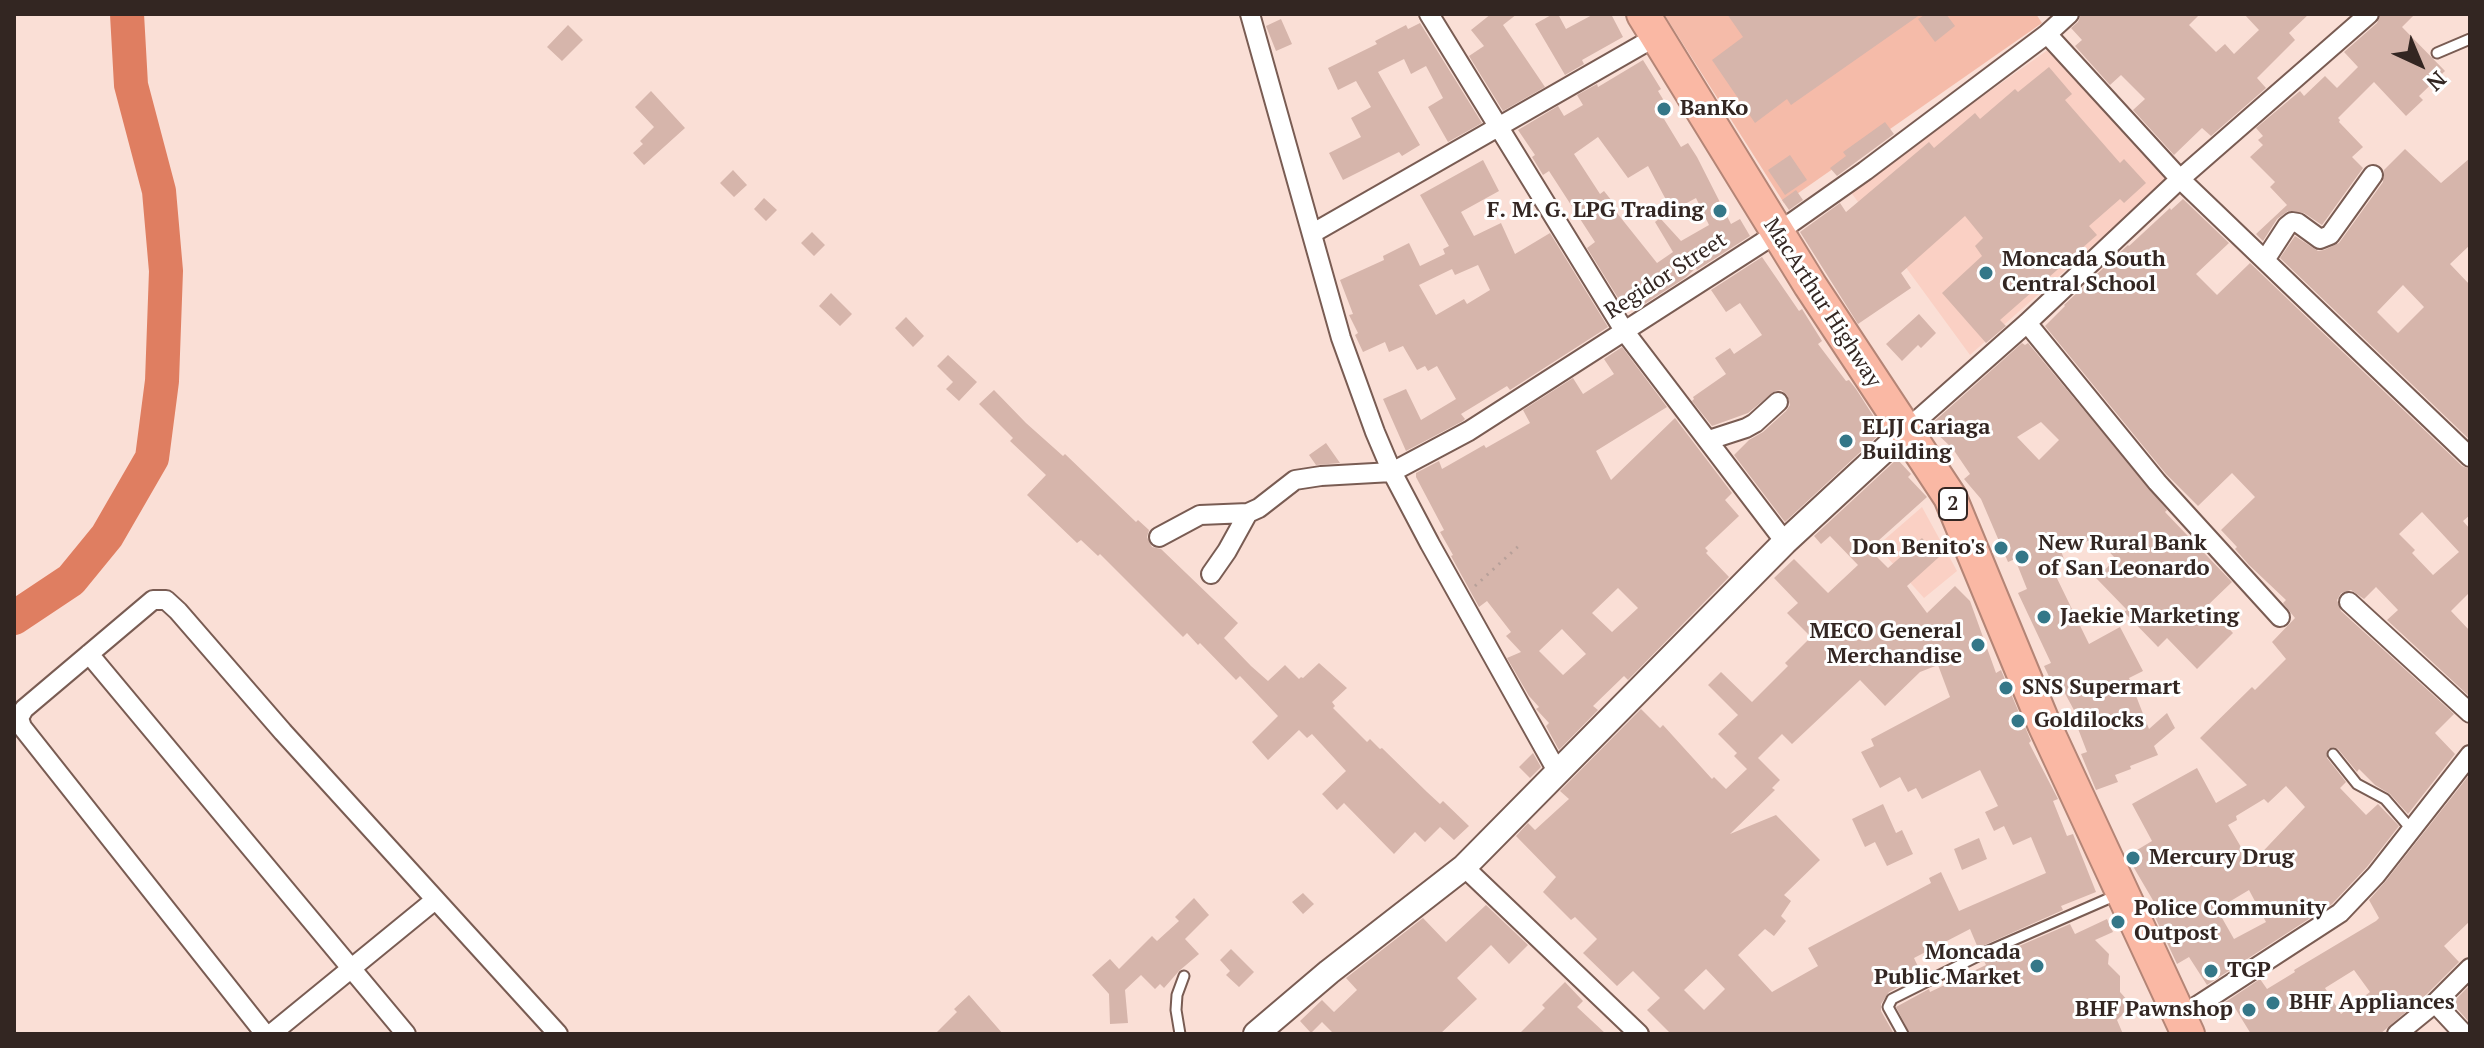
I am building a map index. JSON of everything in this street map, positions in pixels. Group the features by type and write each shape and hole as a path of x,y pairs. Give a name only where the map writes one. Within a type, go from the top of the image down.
{"highway":[{"name":"MacArthur Highway","path":"1650,25 1777,233 1955,506 2044,724 2184,1026"}],"street":[{"path":"1250,14 1341,338 1392,472 1557,771"},
{"path":"1429,14 1625,332 1785,542"},
{"path":"1256,1034 1329,972 1464,867 1785,542 2027,323 2180,179 2369,14"},
{"name":"Regidor Street","path":"1392,472 1469,431 1777,233 2047,34 2064,15"},
{"path":"1313,233 1497,127 1650,25"},
{"path":"2047,34 2180,179 2470,457"},
{"path":"2265,260 2292,222 2320,239 2330,235 2373,175"},
{"path":"2027,323 2157,482 2280,617"},
{"path":"1709,440 1755,423 1778,402"},
{"path":"1159,537 1200,515 1248,513 1295,480 1392,472"},
{"path":"1211,574 1248,513"},
{"path":"435,900 268,1034 22,727 19,718 24,709 153,600 166,600 558,1034"},
{"path":"2349,602 2470,713"},
{"path":"89,654 406,1034"},
{"path":"2184,1026 2340,913 2376,875 2470,755"},
{"path":"1464,867 1639,1034"},
{"path":"2397,1034 2435,1003 2470,968"},
{"path":"2435,1003 2464,1034"}],"lane":[{"path":"2437,53 2470,39"},
{"path":"2333,754 2357,784 2385,799 2411,829"},
{"path":"1903,1034 1888,1007 1892,999 1986,952 2122,893"},
{"path":"1180,1034 1177,995 1184,976"}],"path":[{"path":"1462,598 1522,543"}],"shaded area":[{"path":"1664,14 2036,14 2042,23 1784,203"},
{"name":"Moncada South Central School","path":"2049,49 2167,180 1970,355 1850,191"},
{"path":"1922,507 1957,571 1924,598 1877,546"}],"building":[{"path":"1491,14 1517,14 1503,25 1545,87 1503,111 1469,56 1484,46 1471,30"},
{"path":"1558,14 1566,29 1594,14 1611,14 1623,37 1582,60 1584,64 1565,75 1535,24"},
{"path":"1727,14 1921,14 1791,105 1787,99 1755,123 1712,60 1743,37"},
{"path":"1926,14 1946,14 1955,26 1935,42 1918,19"},
{"path":"2081,14 2200,14 2189,25 2216,52 2225,44 2234,54 2259,30 2244,14 2309,14 2289,33 2295,40 2257,78 2266,88 2211,136 2202,128 2174,155 2133,110 2145,99 2121,75 2110,85 2075,46 2082,40 2071,28"},
{"path":"2381,14 2415,14 2402,27 2445,71 2419,96 2423,100 2406,116 2374,82 2338,118 2363,147 2352,157 2363,168 2322,225 2304,213 2288,211 2277,219 2263,241 2256,234 2287,205 2270,187 2275,182 2250,157 2263,145 2258,140 2263,136 2256,128 2300,91 2304,96 2325,76 2337,88 2358,67 2344,52 2377,23"},
{"path":"1281,19 1292,44 1276,51 1266,26"},
{"path":"1420,23 1482,123 1448,142 1428,107 1443,98 1426,66 1411,74 1404,59 1378,72 1420,145 1402,156 1399,152 1343,180 1329,153 1361,137 1351,118 1371,107 1356,81 1338,90 1328,68 1377,44 1375,41 1406,25 1408,29"},
{"path":"568,25 583,40 562,61 547,47"},
{"path":"1643,60 1672,114 1664,119 1681,147 1688,143 1731,224 1740,219 1750,236 1640,307 1632,299 1623,306 1587,248 1595,242 1549,171 1543,175 1532,157 1535,155 1518,130 1558,106 1564,116 1583,105 1577,95 1597,84 1598,87","holes":["1598,137 1628,178 1648,166 1672,211 1696,198 1709,225 1681,241 1660,218 1655,222 1673,252 1657,263 1613,208 1616,206 1604,191 1600,194 1574,154"]},
{"name":"Moncada South Central School","path":"2049,67 2072,94 2065,100 2120,163 2124,159 2146,183 2124,203 2120,199 2089,226 2097,235 2000,320 2006,326 1986,343 1942,293 1982,256 1975,246 1983,238 1965,216 1901,273 1911,288 1858,324 1800,232 1840,203 1846,212 1929,142 1934,148 1975,113 1980,119 2015,89 2018,92"},
{"path":"651,91 685,128 644,165 633,153 654,127 635,107"},
{"path":"1885,122 1894,134 1837,176 1830,168 1846,156 1843,152"},
{"path":"2405,149 2441,183 2470,158 2470,245 2450,264 2470,285 2470,440 2280,258 2295,236 2318,251 2339,243 2383,182 2384,170","holes":["2403,285 2424,307 2398,333 2377,312"]},
{"path":"1790,155 1807,180 1785,195 1768,170"},
{"path":"1483,160 1499,191 1461,212 1474,236 1501,223 1515,254 1550,233 1608,327 1510,390 1507,386 1461,414 1465,419 1463,421 1406,451 1383,399 1406,389 1421,420 1456,399 1437,366 1428,371 1425,366 1417,370 1403,346 1389,352 1385,342 1363,352 1355,335 1358,333 1349,315 1353,314 1340,280 1384,260 1383,256 1409,243 1420,266 1445,254 1443,249 1449,246 1420,195","holes":["1478,265 1490,290 1467,304 1464,299 1436,315 1419,285 1452,269 1455,275"]},
{"path":"733,170 747,185 734,197 720,183"},
{"path":"1796,190 1803,200 1789,210 1782,200"},
{"path":"764,198 777,210 766,221 754,209"},
{"path":"2183,199 2229,243 2196,274 2217,295 2250,263 2462,466 2470,469 2470,515 2463,521 2470,529 2470,592 2451,611 2470,631 2470,697 2387,620 2398,610 2376,587 2364,599 2351,590 2341,593 2337,600 2341,611 2454,714 2435,733 2455,754 2408,814 2390,794 2375,785 2359,769 2357,772 2338,749 2328,749 2327,758 2346,782 2340,788 2366,815 2378,804 2399,826 2367,867 2332,904 2207,985 2189,957 2177,964 2155,917 2161,914 2127,856 2152,841 2132,804 2197,768 2216,803 2247,785 2200,738 2286,659 2272,642 2295,618 2283,603 2286,600 2249,565 2221,530 2255,497 2232,473 2198,506 2166,474 2045,326 2128,245","holes":["2422,512 2459,552 2433,575 2399,534","2286,786 2305,807 2251,864 2228,825 2237,820 2236,816 2264,799 2268,803","2249,890 2266,922 2234,939 2219,908"]},
{"path":"812,232 825,245 814,256 801,243"},
{"path":"1762,257 1799,311 1802,309 1822,341 1818,344 1846,381 1849,380 1856,389 1883,431 1785,522 1734,455 1786,411 1790,405 1787,395 1781,390 1775,391 1748,413 1712,426 1692,401 1693,397 1726,374 1715,358 1730,348 1734,354 1762,335 1740,303 1726,312 1711,290"},
{"path":"831,293 852,314 840,326 819,306"},
{"path":"1919,314 1936,333 1902,361 1886,344"},
{"path":"906,317 924,336 913,347 895,328"},
{"path":"2022,343 2028,343 2167,510 2165,512 2232,582 2207,606 2233,633 2197,669 2167,638 2158,647 2096,578 2116,559 2096,538 2061,551 2064,559 2050,564 2089,644 2120,627 2143,671 2129,678 2149,729 2167,713 2175,728 2154,746 2158,755 2115,775 2118,782 2096,790 2081,754 2087,752 2072,713 2075,712 2061,686 2055,689 2044,666 2051,663 2018,593 2027,589 2015,559 2008,562 1981,499 1964,479 1970,474 1953,449 1929,426","holes":["2041,422 2059,440 2039,460 2017,437"]},
{"path":"1622,347 1667,407 1596,451 1611,480 1675,418 1732,493 1725,500 1739,516 1705,548 1706,553 1729,577 1628,680 1624,676 1593,706 1598,710 1559,750 1546,726 1549,723 1536,709 1539,707 1507,658 1521,652 1506,636 1511,632 1487,601 1479,607 1451,556 1440,532 1444,530 1416,473 1439,461 1442,469 1530,423 1523,410 1573,378 1583,394 1614,374 1604,359","holes":["1618,588 1638,608 1612,632 1592,613","1562,629 1586,654 1563,675 1539,651"]},
{"path":"948,355 977,382 959,401 946,389 953,382 937,366"},
{"path":"994,390 1026,423 1063,456 1065,454 1136,522 1138,520 1149,530 1147,537 1152,547 1161,549 1238,623 1224,638 1251,666 1268,681 1285,665 1299,679 1319,663 1347,688 1332,702 1333,708 1367,742 1370,739 1382,748 1440,804 1443,801 1469,826 1454,840 1440,827 1425,842 1415,832 1394,854 1344,803 1337,810 1322,794 1346,771 1312,734 1307,738 1299,730 1268,760 1252,742 1278,716 1240,676 1236,680 1187,633 1183,637 1100,554 1098,556 1081,540 1077,543 1027,495 1046,475 1010,441 1013,438 979,404"},
{"path":"1326,443 1340,463 1316,465 1309,455"},
{"path":"1897,459 1911,474 1908,477 1927,497 1869,549 1888,568 1922,538 1939,557 1907,586 1927,613 1955,586 1970,601 1996,673 2001,670 2031,741 2029,743 2058,799 2053,801 2067,836 2073,834 2096,892 1978,948 1970,929 1914,958 1922,975 1889,992 1881,1004 1881,1011 1894,1034 1671,1034 1647,1010 1660,998 1633,971 1617,986 1583,953 1597,939 1575,917 1571,920 1543,892 1556,877 1516,836 1528,823 1535,830 1569,799 1560,791 1641,709 1660,728 1663,725 1712,779 1714,777 1726,789 1747,769 1734,756 1737,753 1718,734 1738,715 1708,685 1721,672 1752,702 1788,666 1785,663 1811,637 1787,613 1798,603 1774,578 1794,559 1828,593 1858,565 1830,536 1821,544 1814,536","holes":["1938,665 1950,697 1871,739 1874,746 1861,752 1880,788 1900,777 1908,792 1916,788 1922,799 1980,770 1998,806 1985,812 1994,831 2004,826 2013,845 2031,837 2046,873 1959,911 1941,872 1929,878 1931,883 1808,948 1818,966 1772,992 1738,955 1765,929 1774,936 1786,921 1781,916 1791,901 1784,895 1820,860 1776,815 1730,834 1775,790 1772,788 1780,780 1758,758 1782,734 1792,744 1860,680 1885,706 1920,672","1706,969 1725,989 1704,1010 1684,990"]},
{"path":"1533,753 1541,767 1530,778 1519,767"},
{"path":"2470,774 2470,921 2444,946 2459,962 2427,994 2380,1034 2251,1034 2235,1008 2223,1015 2218,1007 2260,979 2267,989 2376,921 2379,918 2369,900","holes":["2354,970 2370,992 2341,1014 2325,988"]},
{"path":"1883,804 1896,833 1902,830 1913,854 1887,866 1875,842 1865,847 1852,819"},
{"path":"1979,838 1987,859 1962,870 1954,849"},
{"path":"1303,893 1314,904 1303,914 1292,902"},
{"path":"1194,898 1209,915 1185,939 1199,954 1164,988 1160,984 1155,989 1141,975 1125,990 1128,1023 1110,1024 1109,994 1092,975 1110,959 1119,969 1152,936 1157,941 1179,921 1175,917"},
{"path":"1486,905 1528,945 1509,964 1491,945 1457,978 1477,999 1440,1034 1334,1034 1322,1022 1311,1033 1300,1021 1322,1000 1334,1012 1357,990 1346,978 1423,918 1446,942"},
{"name":"Moncada Public Market","path":"2107,919 2113,932 2095,940 2109,954 2108,964 2120,976 2120,992 2129,1002 2129,1008 2117,1020 2123,1034 1910,1034 1896,1007 1986,965 1984,961 2070,924 2075,934"},
{"path":"1231,949 1254,972 1239,987 1226,975 1230,971 1220,960"},
{"path":"1565,982 1583,1001 1577,1007 1606,1034 1519,1034 1545,1008 1542,1005"},
{"path":"2470,985 2470,1023 2452,1003"},
{"path":"969,995 1003,1034 935,1034 957,1012 954,1009"}],"waterway":[{"path":"14,618 71,580 107,536 152,458 162,381 166,271 159,191 131,85 127,14"}],"place":[{"name":"BanKo","path":"1664,109"},
{"name":"F. M. G. LPG Trading","path":"1720,211"},
{"name":"Moncada South Central School","path":"1986,273"},
{"name":"ELJJ Cariaga Building","path":"1846,441"},
{"name":"Don Benito's","path":"2001,548"},
{"name":"New Rural Bank of San Leonardo","path":"2022,557"},
{"name":"Jaekie Marketing","path":"2044,617"},
{"name":"MECO General Merchandise","path":"1978,645"},
{"name":"SNS Supermart","path":"2006,688"},
{"name":"Goldilocks","path":"2018,721"},
{"name":"Mercury Drug","path":"2133,858"},
{"name":"Police Community Outpost","path":"2118,922"},
{"name":"Moncada Public Market","path":"2037,966"},
{"name":"TGP","path":"2211,971"},
{"name":"BHF Appliances","path":"2273,1003"},
{"name":"BHF Pawnshop","path":"2249,1010"}]}
